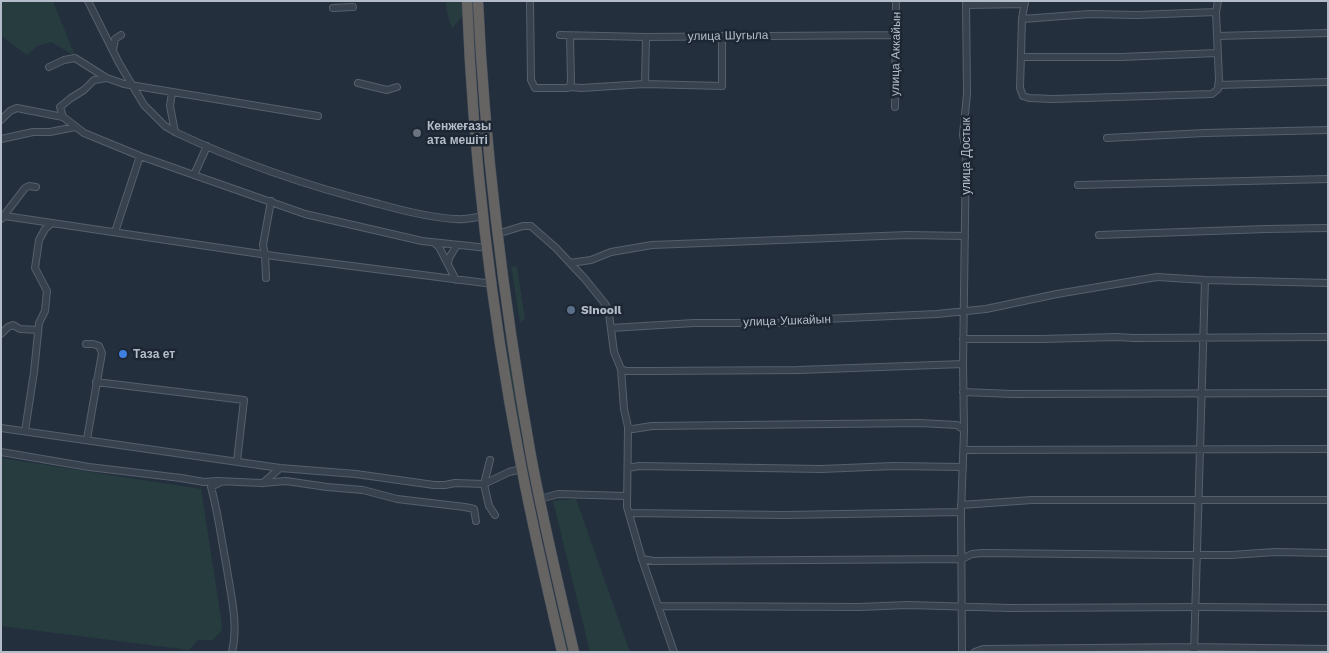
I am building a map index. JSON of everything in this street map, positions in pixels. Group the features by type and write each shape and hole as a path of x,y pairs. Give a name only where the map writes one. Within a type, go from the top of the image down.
{"highway":[{"path":"467,1 474,117 484,216 493,241 540,499 574,652"},
{"path":"478,1 493,241 493,284 501,349 522,469 562,652"}],"street":[{"path":"88,1 113,52 150,112 165,126 175,132 207,146 324,188 404,211 459,220 484,216"},
{"path":"530,1 531,76 532,84 535,88 581,88 645,84 722,86 722,36"},
{"name":"улица Аккайын","path":"895,107 896,1"},
{"path":"966,3 1025,3 1022,19 1020,88 1023,96 1029,98 1053,99 1212,94 1218,89 1216,12 1218,1"},
{"name":"улица Достык","path":"962,652 961,508 964,450 966,3"},
{"path":"333,8 353,8"},
{"path":"1022,19 1090,14 1136,15 1216,12"},
{"path":"1217,36 1328,33"},
{"path":"113,52 113,43 120,35"},
{"name":"улица Шугыла","path":"560,35 646,37 896,35"},
{"path":"570,36 570,87"},
{"path":"645,84 646,37"},
{"path":"1022,57 1121,57 1217,53"},
{"path":"49,67 64,60 75,58 107,78 124,84 318,116"},
{"path":"46,115 84,90 94,80 107,78"},
{"path":"1218,85 1328,82"},
{"path":"358,83 387,90 397,87"},
{"path":"172,92 170,106 175,132"},
{"path":"60,107 63,117"},
{"path":"1,108 10,111"},
{"path":"1,120 10,111 17,108 63,117 84,133 140,156 305,214 395,236 457,245 493,241 523,226 531,226 570,263 606,305 614,352 621,369 624,409 628,427 626,496 629,513 642,559 674,652"},
{"path":"1,138 75,127"},
{"path":"1106,138 1328,130"},
{"path":"194,175 207,146"},
{"path":"115,232 140,156"},
{"path":"183,171 199,163"},
{"path":"1078,185 1328,179"},
{"path":"2,218 24,188 29,186 36,187"},
{"path":"266,278 263,245 271,201"},
{"path":"2,218 6,216 128,235 493,284"},
{"path":"38,221 42,235"},
{"path":"25,431 38,330 44,311 47,291 35,268 39,240 45,228 52,223"},
{"path":"1099,235 1266,228 1328,228"},
{"path":"570,263 591,260 611,252 652,246 908,235 965,236"},
{"path":"432,242 439,247 456,280"},
{"path":"448,265 449,258 457,245"},
{"name":"улица Ушкайын","path":"611,328 694,323 788,323 803,320 908,316 986,309 1057,294 1157,277 1328,283"},
{"path":"1194,649 1204,337 1204,280"},
{"path":"1,334 13,325 20,329 38,330"},
{"path":"964,339 1328,337"},
{"path":"86,344 99,346 102,350 87,439"},
{"path":"621,369 626,371 798,370 963,364"},
{"path":"96,382 244,400 237,462"},
{"path":"964,392 1057,394 1328,393"},
{"path":"628,427 633,429 652,426 920,423 957,424 964,431"},
{"path":"1,428 280,468 356,474 434,485 455,483 484,484 509,472 522,469"},
{"path":"964,450 1328,449"},
{"path":"1,452 88,467 204,482 222,481 262,484 286,481 327,488 363,490 397,499 474,509 476,521"},
{"path":"490,460 484,484 489,506 495,515"},
{"path":"628,468 639,466 820,469 894,466 962,467"},
{"path":"262,484 280,468"},
{"path":"222,481 211,487 232,602 235,626 232,652"},
{"path":"540,499 558,494 626,496"},
{"path":"629,513 784,515 961,508 1032,500 1328,500"},
{"path":"642,559 962,559 972,554 982,553 1230,555 1275,552 1328,553"},
{"path":"659,606 1328,608"},
{"path":"974,652 983,649 1328,650"}],"green space":[{"path":"1,1 53,1 75,56 51,42 37,46 27,55 1,36"},
{"path":"446,1 463,1 463,15 452,29 447,12"},
{"path":"511,266 517,267 525,319 520,322"},
{"path":"497,270 531,466 571,652 567,652 513,394"},
{"path":"1,458 201,489 222,625 221,631 213,640 198,640 189,650 1,626"},
{"path":"576,499 630,652 590,652 553,501"}],"place":[{"name":"Кенжеғазы ата мешіті","path":"417,133"},
{"name":"Sinooil","path":"571,310"},
{"name":"Таза ет","path":"123,354"}]}
